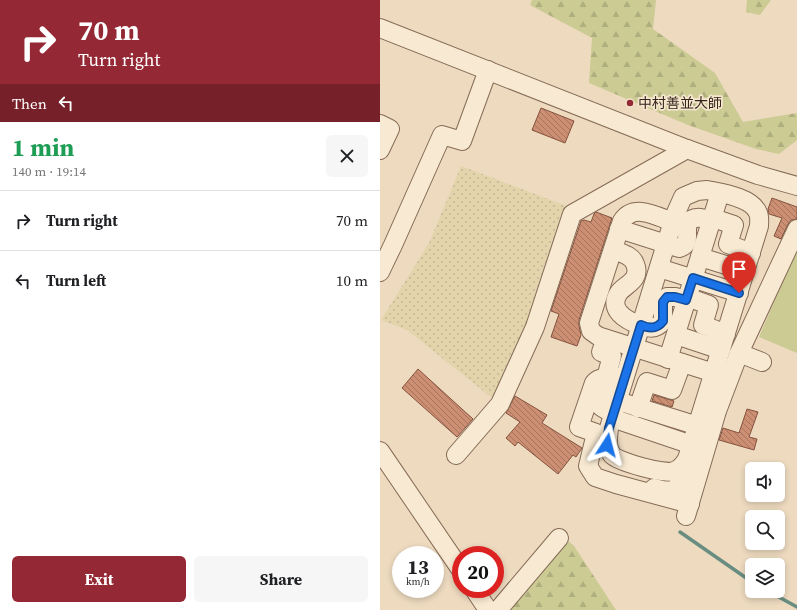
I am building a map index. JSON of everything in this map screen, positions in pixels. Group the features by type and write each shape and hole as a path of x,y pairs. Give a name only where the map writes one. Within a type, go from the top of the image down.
{"street":[{"path":"380,28 758,175 797,186"},
{"path":"381,266 393,245 442,135 462,141 488,70"},
{"path":"380,124 390,129 380,150"},
{"path":"456,455 500,404 535,327 572,214 688,148"},
{"path":"702,190 720,192 743,199 753,206 759,213 759,226 690,452 681,468 673,472 660,471 625,461 613,455 607,445 613,415 673,222 683,197 702,190"},
{"path":"714,373 685,354 676,335 720,192"},
{"path":"673,222 641,211 626,215 619,229 589,324 591,331 598,336 634,348 685,354 724,342"},
{"path":"619,229 643,231 666,244 679,248 684,247 687,244 687,228 690,220 697,217 702,217 734,225 728,244 751,253"},
{"path":"690,452 648,438 602,408 598,403 599,397 607,392 609,387 608,383 606,380 599,378 594,382 579,427 596,433 588,466 595,477 688,510 717,411 739,353 797,229"},
{"path":"613,250 630,257 635,264 636,269 633,280 619,293 616,299 618,312 623,317 649,328 655,328 663,321 663,302 667,297 687,299 709,305 703,325 724,342"},
{"path":"700,257 721,268 745,271"},
{"path":"659,268 739,293"},
{"path":"638,408 647,382 672,390 685,354 676,335"},
{"path":"606,339 602,352 612,356 607,374 624,379"},
{"path":"739,353 762,362"},
{"path":"613,415 638,408 698,426"},
{"path":"380,451 452,557"},
{"path":"498,610 558,538"},
{"path":"480,598 488,610"}],"shaded area":[{"path":"461,166 569,207 530,323 496,401 407,330 381,320 429,243"}],"green space":[{"path":"532,0 656,0 653,29 715,73 743,122 797,113 797,140 779,154 756,149 688,125 589,83 592,38 530,5"},
{"path":"747,0 771,0 760,15 746,12"},
{"path":"797,248 797,353 759,337"},
{"path":"567,540 574,546 616,610 498,610"}],"building":[{"path":"541,108 574,121 565,143 532,130"},
{"path":"772,198 797,207 797,219 791,220 781,239 774,236 782,218 769,214 768,209"},
{"path":"596,212 612,218 579,320 581,335 577,346 551,337 559,314 551,311 581,221 584,220 591,222"},
{"path":"418,369 473,419 457,437 402,388"},
{"path":"654,395 674,401 672,407 652,401"},
{"path":"515,396 547,415 542,423 582,448 576,457 573,455 558,474 518,442 515,446 506,438 520,422 506,413"},
{"path":"747,409 758,412 749,437 757,439 754,450 719,440 723,428 739,433"}],"waterway":[{"path":"680,532 745,577"},
{"path":"781,598 797,607"}],"place":[{"name":"中村善並大師","path":"630,103"}],"route":[{"path":"607,445 609,428 641,325 649,328 655,328 661,324 663,321 663,302 667,297 675,297 686,300 693,278 739,293"}]}
